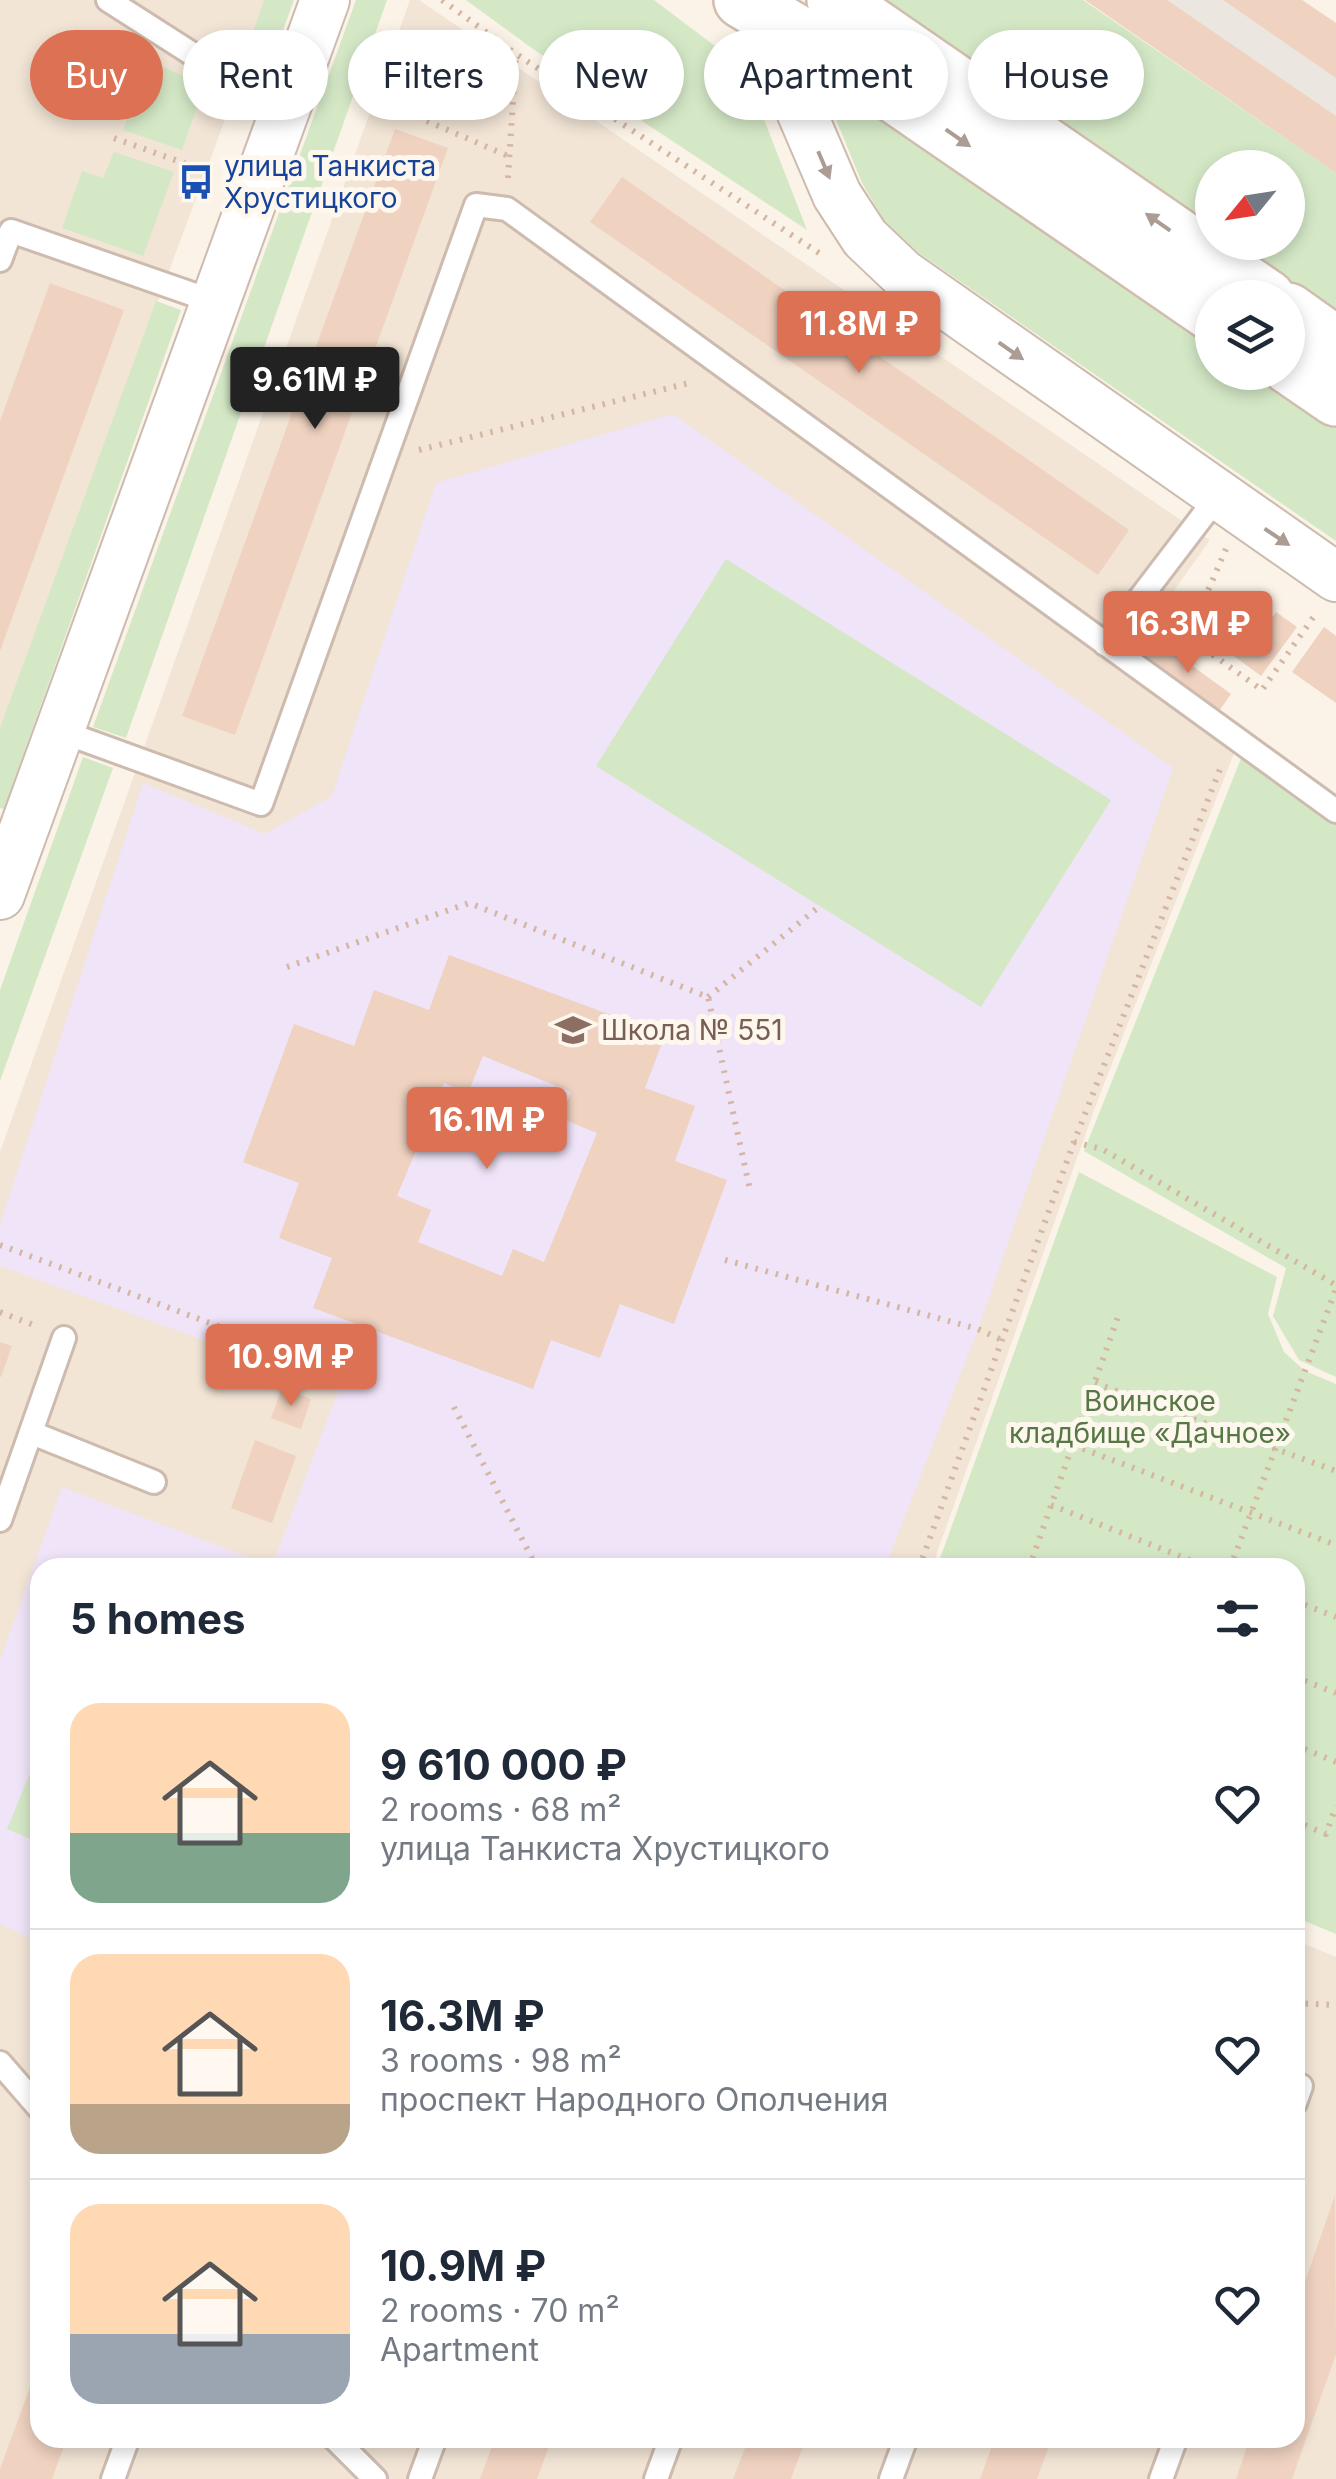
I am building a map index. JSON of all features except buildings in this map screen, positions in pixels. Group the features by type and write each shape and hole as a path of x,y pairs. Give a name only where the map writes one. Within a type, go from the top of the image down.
{"main road":[{"path":"835,0 1242,280"},
{"path":"750,5 860,71 1195,301"},
{"path":"1305,323 1336,344"},
{"path":"1305,377 1336,398"}],"street":[{"path":"313,30 324,0"},
{"path":"750,5 838,196 865,238 903,274 1224,517 1330,590"},
{"path":"0,895 11,831 60,731 281,120"}],"lane":[{"path":"108,0 183,48"},
{"path":"60,731 261,804 476,205 507,209 1336,811"},
{"path":"0,260 11,231 215,302"},
{"path":"1105,644 1224,517"},
{"path":"0,1520 64,1338"},
{"path":"32,1434 154,1482"},
{"path":"0,2064 30,2098"},
{"path":"113,2479 124,2448"},
{"path":"344,2448 374,2479"},
{"path":"420,2479 431,2448"},
{"path":"656,2479 667,2448"},
{"path":"891,2479 902,2448"},
{"path":"1161,2479 1172,2448"}],"path":[{"path":"425,120 508,156"},
{"path":"507,209 511,120"},
{"path":"114,138 188,165"},
{"path":"384,458 731,372"},
{"path":"1224,517 1188,637 1262,690 1330,590"},
{"path":"923,1558 1074,1142 1223,762"},
{"path":"287,967 469,902 708,997"},
{"path":"708,997 820,906"},
{"path":"708,997 750,1190"},
{"path":"1074,1142 1102,1148 1336,1287 1234,1558"},
{"path":"0,1245 280,1349"},
{"path":"725,1260 978,1329 1002,1340"},
{"path":"1032,1558 1120,1311"},
{"path":"1095,1383 1336,1471"},
{"path":"454,1407 532,1558"},
{"path":"1073,1446 1336,1545"},
{"path":"1051,1505 1185,1558"},
{"path":"1305,1605 1336,1617"},
{"path":"1305,1680 1336,1693"},
{"path":"1305,1749 1336,1762"},
{"path":"1305,1825 1326,1834 1336,1806"},
{"path":"1305,2002 1336,2005"}],"shaded area":[{"path":"0,0 269,0 258,30 183,30 183,120 225,120 0,730"},
{"name":"Школа № 551","path":"410,0 419,0 463,30 399,30"},
{"path":"1085,0 1302,0 1336,23 1336,173 1144,41 1144,30 1129,30"},
{"name":"Школа № 551","path":"519,68 539,82 539,120 595,120 1210,540 1131,651 1242,733 1097,1102 935,1558 30,1558 30,2448 1305,2448 1305,1944 1336,1957 1336,2479 0,2479 0,1152 367,120 519,120"},
{"name":"Школа № 551","path":"673,414 1173,768 978,1329 889,1558 275,1558 339,1389 0,1266 0,1225 143,783 265,834 332,796 436,483"},
{"name":"Школа № 551","path":"62,1487 251,1558 37,1558"},
{"name":"Школа № 551","path":"30,1577 30,1938 0,1924 0,1661"}],"green space":[{"path":"264,0 294,0 283,30 254,30"},
{"path":"356,0 387,0 376,30 348,30 348,110 126,738 93,727 313,120 328,120 328,77"},
{"path":"466,0 654,0 704,38 704,120 764,120 807,230 640,120 684,120 684,30 539,30 539,53 519,39 519,30 507,30"},
{"path":"875,0 1083,0 1127,30 968,30 968,64 948,50 948,30 919,30"},
{"path":"1144,42 1302,150 1195,150 1195,219 1050,120 1144,120"},
{"path":"163,67 183,76 183,120 192,120 182,150 123,130 127,120 163,120"},
{"path":"836,120 892,120 1195,327 1195,390 1286,390 1336,424 1336,541 919,253 885,222 862,183"},
{"path":"114,152 174,172 143,256 62,228 82,171 103,178"},
{"path":"1305,152 1336,173 1336,315 1305,294 1305,280 1284,280 1255,260 1305,260"},
{"path":"156,301 181,310 4,809 0,808 0,728"},
{"path":"726,559 1111,800 981,1007 596,766"},
{"path":"1242,756 1336,822 1336,1377 1299,1360 1273,1316 1286,1268 1084,1151"},
{"path":"83,757 113,768 0,1081 0,990"},
{"name":"Воинское кладбище «Дачное»","path":"1079,1172 1277,1277 1268,1314 1284,1352 1305,1371 1336,1384 1336,1934 1305,1921 1305,1558 940,1558"},
{"path":"30,1773 30,1839 7,1829"}],"place":[{"name":"улица Танкиста Хрустицкого","path":"196,182"},
{"name":"Школа № 551","path":"573,1030"}]}
